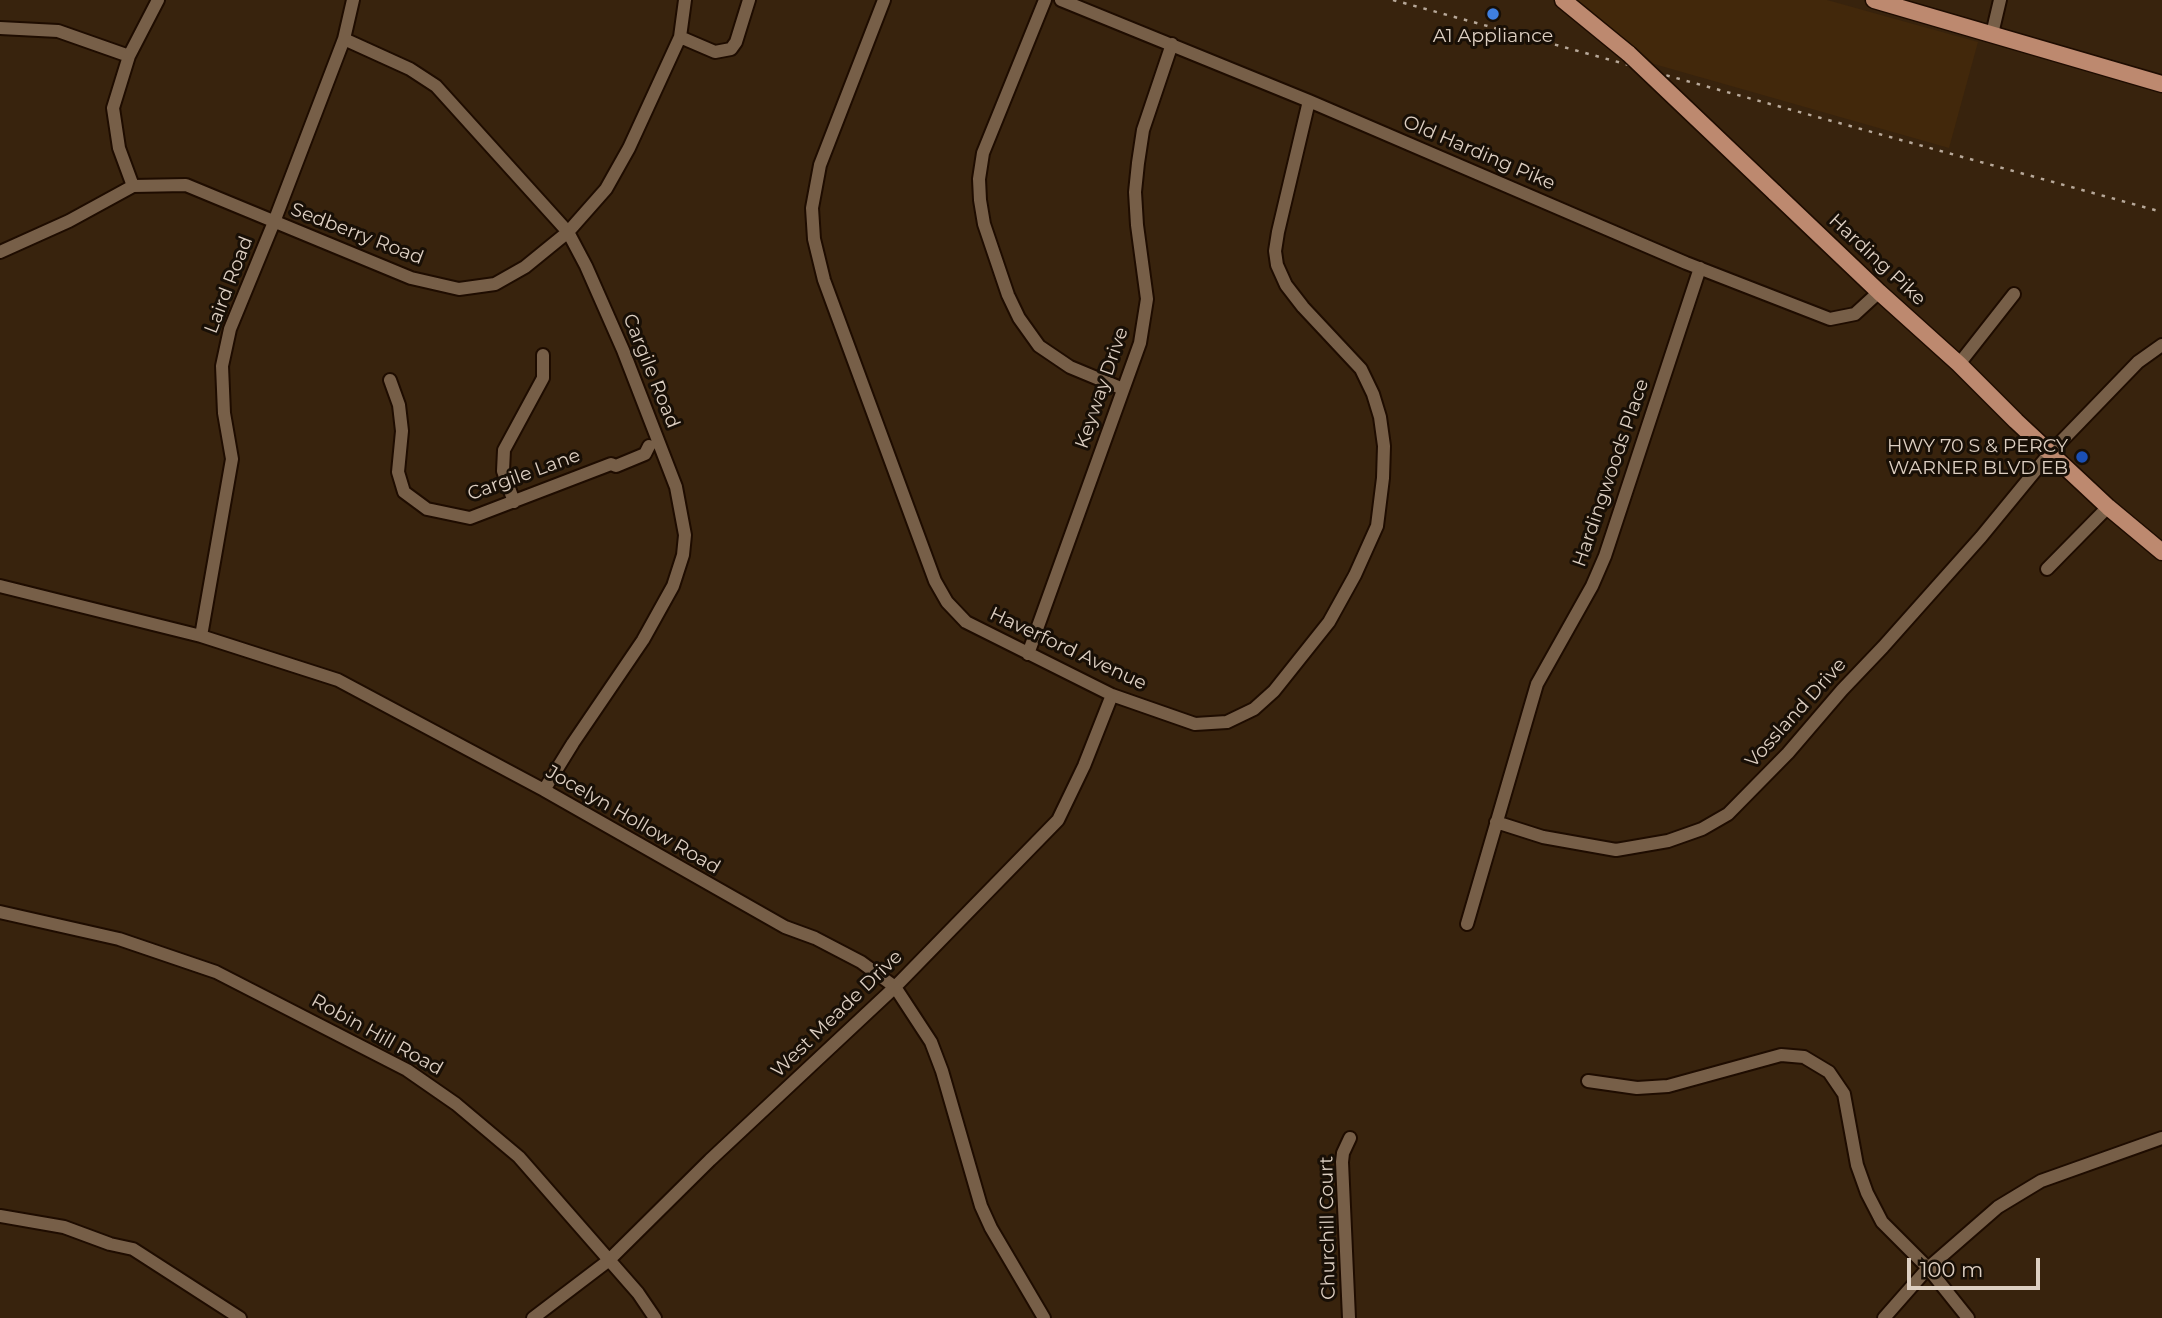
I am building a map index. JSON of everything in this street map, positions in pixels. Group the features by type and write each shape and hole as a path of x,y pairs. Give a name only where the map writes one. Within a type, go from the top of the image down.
{"main road":[{"name":"Harding Pike","path":"1563,0 1629,54 1880,292 1959,363 2050,453 2162,552"},
{"path":"1874,0 2161,82"}],"street":[{"path":"133,186 119,148 113,108 129,56 158,0"},
{"name":"Laird Road","path":"201,636 232,459 224,413 222,366 230,329 344,39 354,0"},
{"name":"Sedberry Road","path":"0,252 69,221 133,186 186,185 411,278 460,289 495,284 525,267 568,232 606,189 634,138 680,37 685,0"},
{"path":"680,37 715,51 731,49 736,43 749,0"},
{"name":"Haverford Avenue","path":"884,0 820,164 812,208 814,239 824,280 935,581 947,602 966,622 1112,695 1195,724 1227,722 1254,709 1275,691 1329,622 1355,575 1377,526 1384,446 1373,394 1361,369 1303,307 1286,285 1277,265 1275,251 1278,232 1309,101"},
{"path":"1045,0 983,153 979,179 984,224 1008,295 1034,340 1054,358 1123,389"},
{"name":"Old Harding Pike","path":"1061,0 1309,101 1700,268 1830,318 1855,314 1880,292"},
{"path":"1992,34 2000,0"},
{"path":"0,28 58,31 129,56"},
{"name":"Cargile Road","path":"344,39 410,69 436,86 568,232 614,330 654,444 676,487 685,535 683,555 673,586 643,640 544,790"},
{"name":"Keyway Drive","path":"1028,654 1140,343 1147,299 1137,225 1135,192 1138,163 1143,131 1172,44"},
{"name":"Hardingwoods Place","path":"1467,924 1537,684 1592,586 1605,556 1700,268"},
{"path":"1959,363 2014,294"},
{"name":"Vossland Drive","path":"1496,822 1543,836 1616,849 1657,844 1702,829 1728,814 1788,753 1883,647 1981,537 2050,453 2138,362 2162,345"},
{"path":"514,502 503,471 504,450 542,378 543,355"},
{"name":"Cargile Lane","path":"390,380 399,405 402,431 398,472 404,492 427,509 470,518 611,464 613,458 654,444"},
{"path":"2047,569 2108,507"},
{"name":"Jocelyn Hollow Road","path":"0,586 201,636 338,680 544,790 785,927 815,938 861,962 895,987 932,1042 975,1188 991,1228 1044,1318"},
{"name":"West Meade Drive","path":"533,1318 608,1261 710,1160 895,987 1058,820 1084,766 1112,695"},
{"name":"Robin Hill Road","path":"0,912 120,939 216,972 407,1070 456,1104 519,1157 638,1293 655,1318"},
{"path":"1588,1081 1637,1087 1668,1086 1781,1055 1804,1058 1829,1072 1844,1094 1857,1165 1882,1222 1928,1268 1968,1318"},
{"name":"Churchill Court","path":"1349,1318 1342,1163 1350,1138"},
{"path":"1884,1318 1928,1268 1998,1207 2041,1181 2162,1138"},
{"path":"0,1216 64,1227 133,1250 240,1318"}],"shaded area":[{"path":"1574,0 1827,0 1978,42 1949,148 1654,64"}],"railway":[{"path":"1393,0 2162,212"}],"place":[{"name":"A1 Appliance","path":"1493,14"},
{"name":"HWY 70 S & PERCY WARNER BLVD EB","path":"2082,457"}]}
